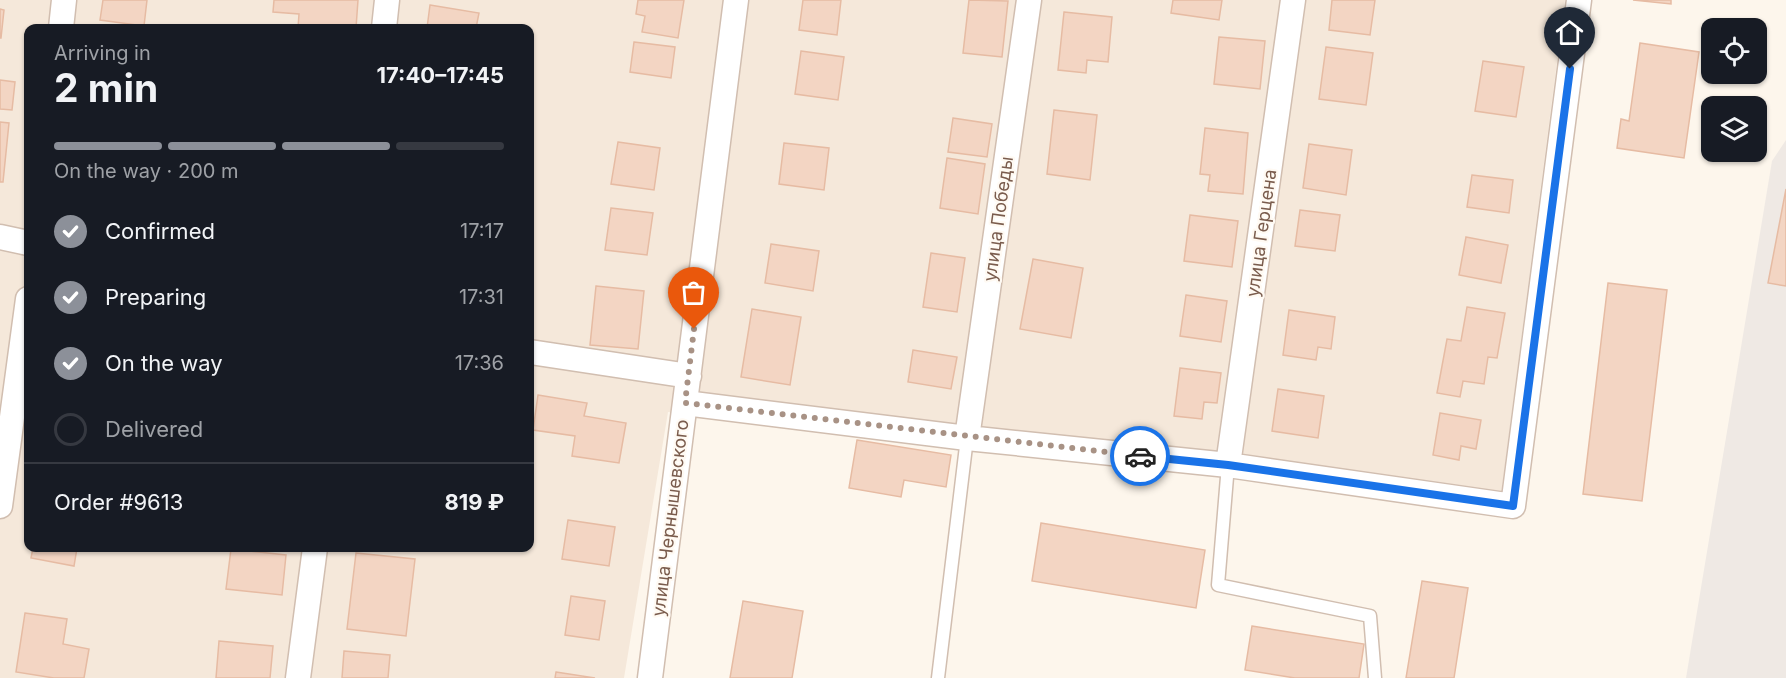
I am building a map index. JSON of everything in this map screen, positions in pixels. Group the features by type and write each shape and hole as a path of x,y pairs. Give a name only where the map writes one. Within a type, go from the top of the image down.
{"street":[{"path":"61,24 64,0"},
{"path":"384,24 387,0"},
{"name":"улица Чернышевского","path":"650,678 736,0"},
{"name":"улица Победы","path":"967,438 1029,0"},
{"name":"улица Герцена","path":"1228,465 1293,0"},
{"path":"685,403 967,438 1228,465 1513,506 1578,0"},
{"path":"0,237 24,242"},
{"path":"0,506 24,329"},
{"path":"534,353 688,376"},
{"path":"298,678 314,552"}],"lane":[{"path":"938,678 967,438"},
{"path":"1228,465 1218,585 1370,616 1375,678"}],"shaded area":[{"path":"0,0 1565,0 1501,495 1067,461 668,412 624,678 0,678"},
{"path":"1786,140 1786,678 1686,678 1772,161"}],"building":[{"path":"103,0 147,0 144,24 100,20"},
{"path":"274,0 358,0 356,24 298,24 299,14 273,12"},
{"path":"638,0 684,0 678,38 642,32 645,16 636,14"},
{"path":"803,0 841,0 837,35 799,30"},
{"path":"969,0 1008,1 1002,57 963,53"},
{"path":"1173,0 1222,0 1219,20 1171,13"},
{"path":"1332,0 1375,0 1370,35 1329,30"},
{"path":"1633,0 1671,0 1671,4"},
{"path":"430,5 479,13 477,24 428,24"},
{"path":"0,9 4,10 1,38 0,38"},
{"path":"1064,12 1112,17 1108,62 1087,60 1086,73 1058,70"},
{"path":"1219,37 1265,41 1260,89 1214,84"},
{"path":"634,42 675,47 671,78 630,72"},
{"path":"1640,43 1699,52 1684,158 1617,148 1621,119 1629,121"},
{"path":"1326,47 1373,53 1366,105 1319,99"},
{"path":"801,51 844,57 838,100 795,94"},
{"path":"1483,61 1524,67 1516,117 1475,111"},
{"path":"0,80 15,82 12,110 0,109"},
{"path":"1054,110 1097,115 1090,180 1047,174"},
{"path":"953,118 992,124 987,157 948,152"},
{"path":"0,122 9,123 3,182 0,182"},
{"path":"1205,128 1248,133 1243,194 1208,191 1210,175 1200,174"},
{"path":"618,142 660,148 654,190 611,184"},
{"path":"784,143 829,148 824,190 779,184"},
{"path":"1309,144 1352,150 1346,195 1303,188"},
{"path":"947,158 985,164 978,214 940,208"},
{"path":"1472,175 1513,180 1509,213 1467,207"},
{"path":"1786,189 1786,286 1768,283"},
{"path":"611,208 653,213 647,255 605,250"},
{"path":"1300,210 1340,215 1335,251 1295,246"},
{"path":"1190,215 1238,221 1232,267 1184,261"},
{"path":"1466,237 1508,245 1501,283 1459,275"},
{"path":"771,244 819,251 813,291 765,283"},
{"path":"931,253 965,258 957,312 923,307"},
{"path":"1033,259 1083,268 1071,338 1020,329"},
{"path":"1608,283 1667,290 1642,501 1583,494"},
{"path":"596,286 644,291 638,349 590,345"},
{"path":"1186,295 1227,301 1221,342 1180,336"},
{"path":"1467,307 1505,313 1497,358 1488,357 1484,384 1463,381 1460,397 1437,393 1447,339 1461,341"},
{"path":"752,309 801,317 790,385 741,377"},
{"path":"1289,310 1335,317 1331,349 1318,347 1316,360 1283,355"},
{"path":"913,350 957,357 951,389 908,382"},
{"path":"1180,368 1221,373 1217,403 1204,402 1202,419 1174,416"},
{"path":"1278,389 1324,396 1318,438 1272,431"},
{"path":"538,395 587,403 584,416 626,423 619,463 572,456 575,436 534,430"},
{"path":"1440,413 1481,420 1476,449 1461,446 1459,460 1433,455"},
{"path":"857,440 951,455 946,487 904,480 901,497 849,488"},
{"path":"568,520 615,527 609,566 562,559"},
{"path":"1041,523 1205,550 1196,608 1032,581"},
{"path":"32,552 76,552 74,566 31,558"},
{"path":"231,552 286,555 282,595 226,589"},
{"path":"356,553 415,559 406,636 347,629"},
{"path":"1422,581 1468,588 1454,678 1406,678"},
{"path":"571,596 605,601 599,640 565,635"},
{"path":"743,601 803,611 792,678 730,678"},
{"path":"25,613 67,619 63,644 89,649 84,678 54,678 16,672"},
{"path":"1252,626 1364,644 1359,678 1295,678 1245,670"},
{"path":"219,641 273,646 270,678 216,678"},
{"path":"344,651 390,655 388,678 342,678"},
{"path":"556,672 595,678 555,678"}],"way so far":[{"path":"694,329 685,403 967,438 1140,456"}],"route":[{"path":"1140,456 1228,465 1513,506 1570,69"}]}
